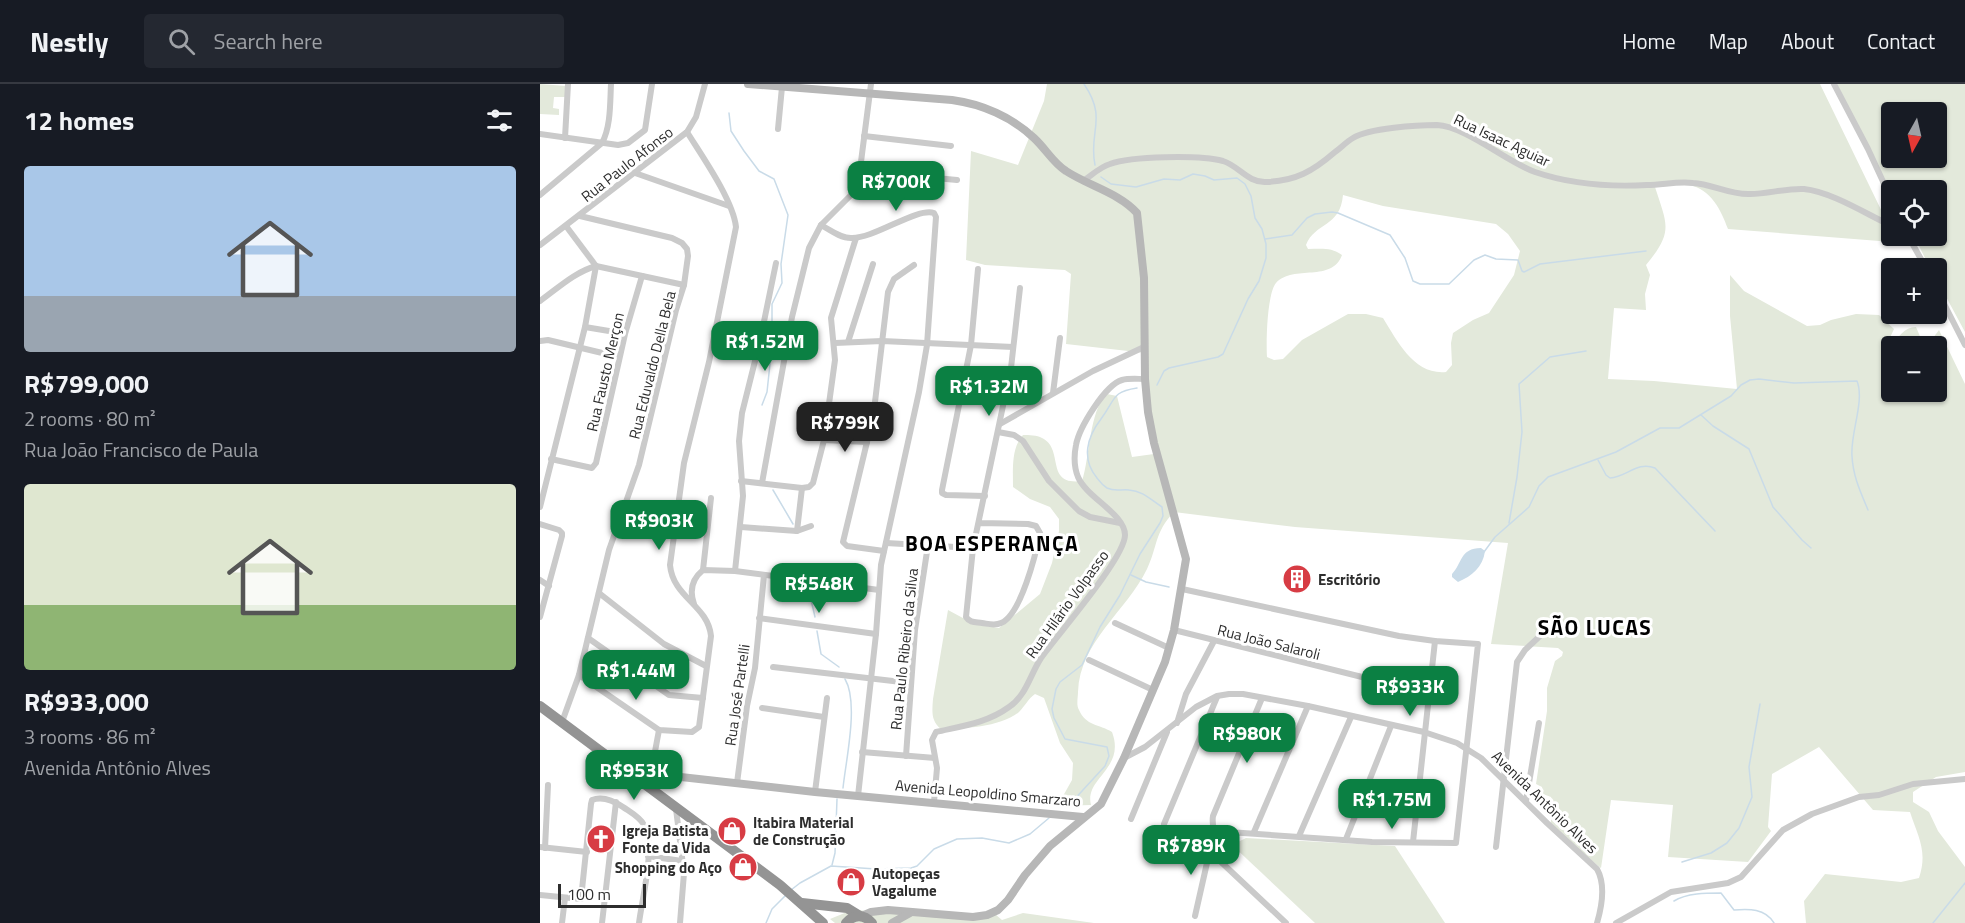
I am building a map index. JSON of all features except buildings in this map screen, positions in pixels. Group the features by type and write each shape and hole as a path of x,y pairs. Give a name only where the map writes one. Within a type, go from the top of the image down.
{"highway":[{"path":"540,706 780,885 823,923"},
{"path":"798,900 847,908 872,923"},
{"path":"846,923 851,918 861,916"}],"street":[{"path":"565,138 567,84"},
{"path":"540,195 602,143 608,122 611,84"},
{"path":"540,134 621,145 632,141 645,130 652,84"},
{"name":"Rua Paulo Afonso","path":"540,245 687,132 696,117 705,84"},
{"path":"748,84 782,87 870,88 968,102 989,110 1023,129 1056,163 1083,181"},
{"path":"1834,84 1882,180"},
{"path":"778,129 782,87"},
{"path":"762,483 792,317 809,248 821,225 858,185 870,88"},
{"name":"Rua Isaac Aguiar","path":"1083,181 1101,168 1117,162 1196,158 1224,161 1250,179 1268,182 1308,173 1353,138 1371,131 1438,125 1451,128 1534,172 1577,182 1648,185 1691,182 1708,184 1734,194 1748,195 1802,189 1818,192 1881,221"},
{"path":"579,675 659,730 692,732 699,727 711,636 710,625 705,616 679,591 671,576 671,552 681,478 709,362 735,238 735,218 687,132"},
{"path":"864,136 951,146"},
{"path":"861,171 957,180"},
{"path":"635,172 729,206"},
{"name":"Avenida Leopoldino Smarzaro","path":"626,771 815,792 1083,817 1101,804 1124,758 1169,648 1186,559 1150,427 1145,379 1144,278 1137,213 1127,204 1083,181"},
{"path":"821,225 844,237 856,238 896,225 922,212 930,211 936,217 927,345 884,551 858,796"},
{"name":"Rua Eduvaldo Della Bela","path":"562,722 579,675 609,550 639,465 684,285 688,256 687,249 682,243 659,235 580,216"},
{"path":"540,507 585,327 596,266 566,226"},
{"path":"741,481 802,488 811,486 814,480 824,440 835,360 831,318 856,238"},
{"path":"735,572 743,496 739,441 742,413 776,263"},
{"path":"848,342 873,264"},
{"path":"540,301 573,277 596,266 684,285"},
{"path":"884,551 847,546 843,542 867,442 891,285 894,279 914,266"},
{"path":"978,269 971,345 942,490 946,495 985,496"},
{"name":"Rua Fausto Merçon","path":"551,459 592,468 596,463 620,357 642,276"},
{"path":"979,523 1028,524 1039,530 1030,574 1018,602 1008,618 1000,624 992,625 966,619 973,548 1014,347 1020,288"},
{"path":"1947,310 1965,345"},
{"path":"585,327 609,331"},
{"path":"1053,393 1060,338"},
{"path":"540,340 620,357"},
{"path":"835,343 882,341 927,345 1014,347"},
{"path":"1000,424 1053,393 1144,347"},
{"path":"1121,523 1091,496 1078,478 1075,459 1076,445 1081,429 1112,386 1122,380 1145,379"},
{"path":"998,432 1014,435 1023,441 1048,482 1079,511 1090,517 1121,523"},
{"path":"824,440 867,442"},
{"path":"797,531 802,488"},
{"path":"704,570 711,498"},
{"name":"Rua Hilário Volpasso","path":"933,802 937,768 932,740 936,732 980,722 1011,706 1022,694 1044,654 1083,605 1121,549 1125,531 1121,523"},
{"path":"540,524 558,530 562,536 540,617"},
{"path":"741,527 797,531 811,526"},
{"path":"886,543 973,548"},
{"name":"Rua Paulo Ribeiro da Silva","path":"906,756 916,621 928,545"},
{"path":"696,607 692,588 697,575 704,570 764,575 879,590"},
{"name":"Rua José Partelli","path":"737,783 747,706 755,668 764,575"},
{"path":"540,579 549,586"},
{"path":"1182,589 1399,636 1478,644 1456,843 1214,831"},
{"path":"599,593 664,644 706,666"},
{"path":"759,618 876,634"},
{"path":"1115,623 1169,648"},
{"name":"Rua João Salaroli","path":"1174,630 1362,676 1430,690"},
{"path":"1496,847 1518,662 1525,650 1540,634"},
{"path":"588,638 669,695 703,698"},
{"path":"1177,723 1186,694 1214,641"},
{"path":"1413,842 1435,641"},
{"path":"1089,660 1153,690"},
{"path":"773,667 910,683"},
{"name":"Avenida Antônio Alves","path":"1124,758 1145,747 1196,707 1217,696 1243,694 1308,706 1446,739 1481,758 1547,824 1597,869 1602,892 1597,923"},
{"path":"1164,825 1217,696"},
{"path":"815,792 827,698"},
{"path":"1262,698 1213,816 1212,843 1213,851 1220,861 1286,923"},
{"path":"1254,832 1308,706"},
{"path":"762,708 824,717"},
{"path":"1299,836 1352,717"},
{"path":"1526,801 1539,723"},
{"path":"1346,839 1391,726"},
{"path":"651,773 659,730"},
{"path":"1131,819 1167,731"},
{"path":"862,752 935,758"},
{"path":"1616,923 1671,892 1728,883 1740,877 1783,830 1812,814 1859,797 1879,795 1913,784 1965,779"},
{"path":"548,785 542,847 586,852"},
{"path":"540,895 579,899 582,897 592,800 603,799 616,802 641,821 645,827 648,856 639,923"},
{"path":"602,923 616,802"},
{"path":"676,808 684,873 680,923"},
{"path":"861,916 879,910 973,917 987,915 998,910 1008,900 1038,859 1083,817"},
{"path":"1195,915 1209,854 1213,851"},
{"path":"648,856 682,861"},
{"path":"562,923 565,898"},
{"path":"892,923 910,913"}],"shaded area":[{"path":"540,84 566,86 565,97 554,97 553,108 559,109 559,115 540,114"},
{"path":"1047,84 1820,84 1881,210 1881,241 1728,229 1714,201 1697,187 1676,184 1655,187 1666,228 1661,244 1646,265 1650,275 1645,294 1646,310 1614,308 1608,379 1737,389 1730,316 1730,275 1744,291 1807,326 1820,325 1856,314 1879,315 1881,324 1889,324 1894,329 1891,336 1881,336 1881,402 1947,402 1947,347 1965,384 1965,772 1936,777 1913,792 1913,802 1929,812 1938,831 1965,867 1965,923 1806,923 1804,901 1825,874 1901,882 1919,878 1923,860 1921,844 1910,812 1873,810 1819,747 1772,774 1768,827 1771,831 1748,862 1668,857 1673,805 1611,800 1601,868 1550,827 1553,807 1551,797 1543,794 1542,787 1536,784 1547,711 1547,688 1555,661 1562,656 1563,652 1558,648 1491,644 1508,543 1295,527 1174,512 1160,533 1147,569 1138,585 1095,642 1081,674 1077,701 1079,710 1089,722 1112,732 1115,745 1110,764 1093,787 1090,796 1091,805 1060,806 1072,780 1073,763 1060,743 1044,698 1035,694 1019,712 1002,721 971,728 941,729 932,712 948,610 974,624 999,628 1040,594 1052,563 1059,531 1059,519 1050,507 1030,499 1013,487 1013,467 1019,440 1023,435 1042,438 1053,450 1063,478 1070,481 1082,481 1093,422 1101,401 1107,394 1117,396 1132,457 1154,454 1146,353 1066,344 1071,274 1065,270 985,265 966,260 971,151 1018,165 1044,101","holes":["1343,195 1383,206 1496,224 1508,234 1520,251 1514,275 1489,313 1453,333 1452,365 1446,372 1435,372 1416,363 1401,346 1383,318 1366,314 1348,314 1302,340 1283,359 1274,360 1267,357 1269,307 1276,283 1284,277 1330,269 1342,255 1330,250 1308,249 1306,245 1315,232 1337,214"]},
{"path":"1837,84 1965,84 1965,332 1947,299 1947,258 1925,258 1919,246 1947,246 1947,180 1885,180"},
{"path":"1916,327 1920,336 1899,336 1908,329"},
{"path":"1246,838 1395,846 1445,923 1315,923 1232,845"},
{"path":"852,910 995,914 1002,920 1023,913 1094,923 835,923 830,919"}],"water":[{"path":"1481,548 1485,551 1479,566 1472,574 1458,582 1452,574 1462,557 1469,551"}],"waterway":[{"path":"1084,84 1095,107 1095,165"},
{"path":"729,113 731,131 759,171 774,179 788,215 781,264 782,283 772,304 772,345 767,392 762,405"},
{"path":"1101,177 1111,184 1136,187 1164,179 1180,180 1193,174 1214,180 1237,178 1245,184 1251,196 1255,218 1262,229 1266,244 1266,258 1259,281 1248,299 1223,354 1169,368 1164,371 1157,385"},
{"path":"1265,239 1292,235 1307,218 1315,214 1338,213 1390,235 1405,258 1413,281 1420,284 1449,284 1474,260 1485,255 1496,259 1518,260 1524,272 1540,264 1646,251"},
{"path":"1509,523 1522,432 1519,384 1550,357 1586,351"},
{"path":"1484,552 1495,537 1529,507 1539,486 1548,477 1616,452 1660,428 1679,428 1731,396 1741,385 1750,380 1759,379 1794,383 1857,381 1859,398 1852,456 1855,477 1868,510"},
{"path":"1061,806 1071,803 1105,766 1109,756 1107,747 1065,739 1052,709 1056,689 1060,682 1082,665 1100,627 1163,516 1162,507 1143,494 1105,487 1092,471 1089,463 1089,441 1096,426 1118,394 1137,388"},
{"path":"1701,415 1713,426 1749,449 1773,507 1811,548"},
{"path":"1598,460 1610,478 1643,466 1655,468 1715,531"},
{"path":"773,490 793,524"},
{"path":"1131,575 1146,582 1169,587"},
{"path":"808,587 815,617"},
{"path":"817,631 821,654 839,667"},
{"path":"843,788 851,716 849,689 845,679"},
{"path":"1682,862 1711,853 1727,843 1739,828 1752,797 1749,767 1760,704"},
{"path":"832,865 835,853 837,799"},
{"path":"791,890 831,866 876,869 911,868 917,866 934,849 957,839 982,838 1009,843 1030,834 1049,818"},
{"path":"1933,923 1965,883"},
{"path":"1674,901 1691,895 1721,893 1734,910 1761,912 1774,923"},
{"path":"766,923 772,909 786,895"}],"place":[{"name":"Escritório","path":"1297,579"},
{"name":"Itabira Material de Construção","path":"732,831"},
{"name":"Igreja Batista Fonte da Vida","path":"601,839"},
{"name":"Shopping do Aço","path":"743,867"},
{"name":"Autopeças Vagalume","path":"851,882"}],"district":[{"name":"BOA ESPERANÇA","path":"992,543"},
{"name":"SÃO LUCAS","path":"1595,627"}]}
